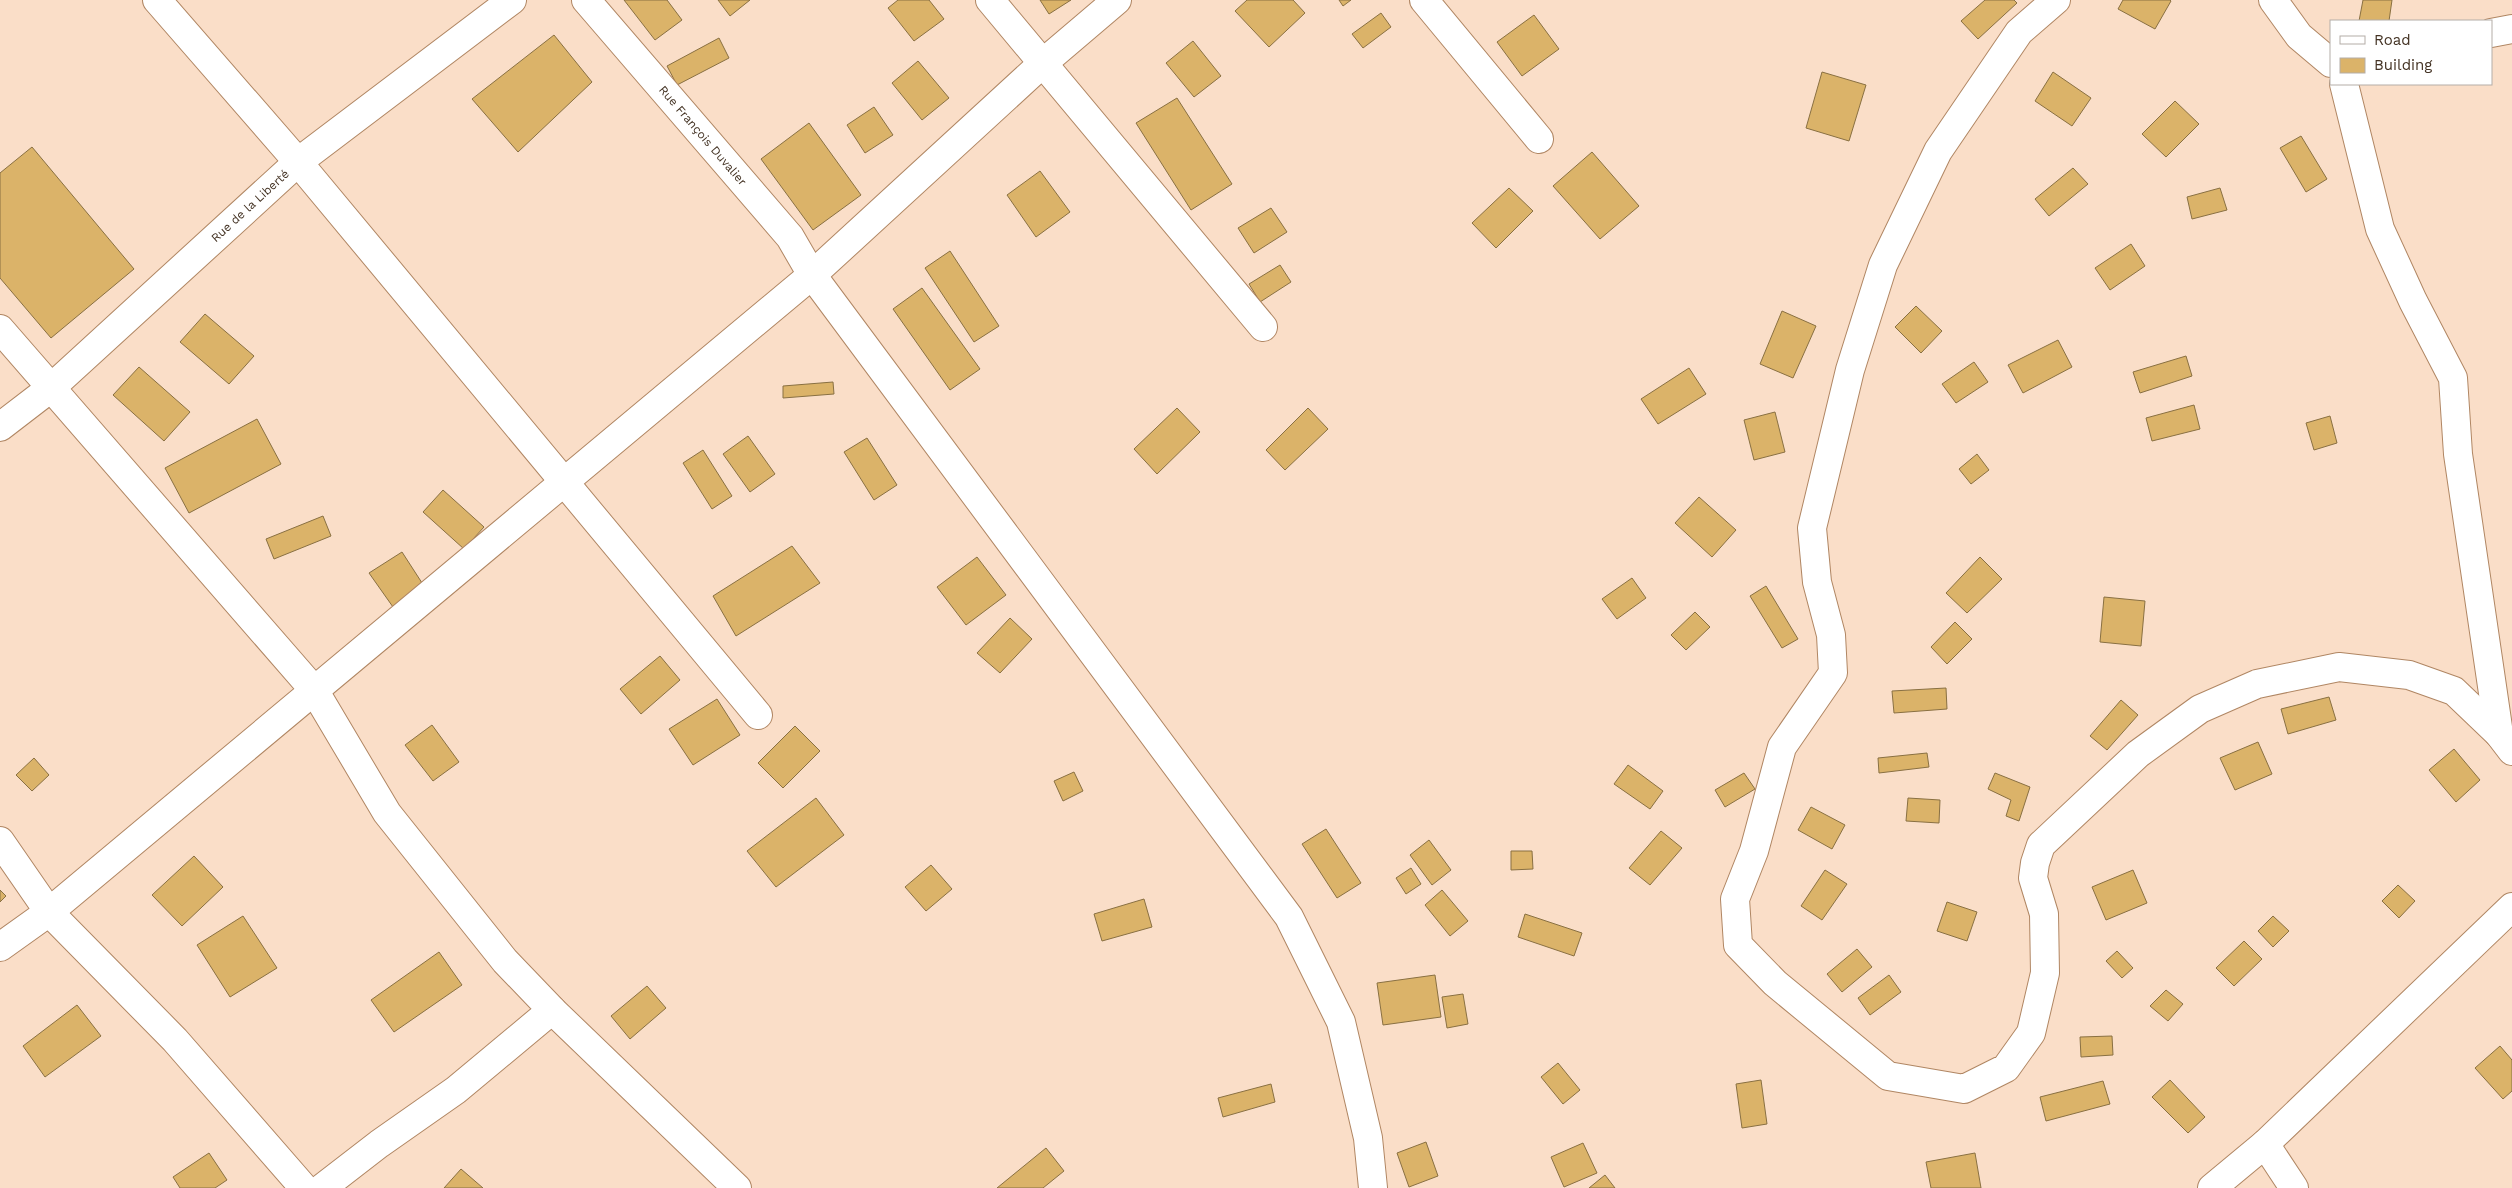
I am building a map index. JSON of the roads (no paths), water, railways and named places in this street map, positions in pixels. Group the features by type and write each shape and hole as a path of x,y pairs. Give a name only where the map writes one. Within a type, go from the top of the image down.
{"street":[{"path":"158,0 298,162 758,715"},
{"name":"Rue de la Liberté","path":"0,427 52,387 298,162 512,0"},
{"name":"Rue François Duvalier","path":"586,0 790,237 812,275 1289,917 1341,1022 1368,1138 1373,1188"},
{"path":"990,0 1263,328"},
{"path":"0,947 49,912 564,480 812,275 1043,63 1117,0"},
{"path":"1424,0 1540,139"},
{"path":"2056,0 2019,32 1938,151 1883,265 1850,370 1812,528 1817,582 1832,635 1833,673 1782,747 1754,851 1735,899 1738,945 1775,983 1888,1076 1964,1089 2006,1068 2032,1034 2045,973 2044,914 2033,878 2034,863 2041,845 2138,754 2200,710 2257,684 2339,667 2410,675 2454,691 2506,743"},
{"path":"2273,0 2299,36 2330,62"},
{"path":"2492,33 2512,29"},
{"path":"2344,85 2380,229 2412,301 2453,378 2458,454 2506,743"},
{"path":"0,329 314,690 386,812 505,961 552,1010 738,1188"},
{"path":"0,841 49,912 175,1040 304,1188"},
{"path":"2212,1188 2265,1144 2512,907"},
{"path":"322,1188 379,1144 456,1090 552,1010"},
{"path":"2265,1144 2294,1188"}]}
